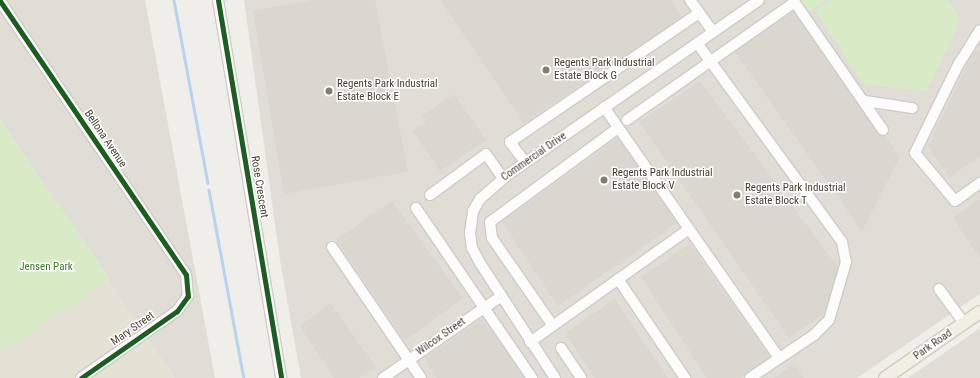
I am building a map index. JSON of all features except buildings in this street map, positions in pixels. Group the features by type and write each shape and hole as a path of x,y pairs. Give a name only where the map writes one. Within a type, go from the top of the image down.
{"main road":[{"name":"Park Road","path":"885,378 980,312"}],"street":[{"name":"Rose Crescent","path":"218,0 281,378"},
{"path":"690,0 713,32"},
{"name":"Commercial Drive","path":"555,378 500,297 472,248 470,221 480,199 503,178 525,162 759,0"},
{"name":"Bellona Avenue","path":"0,1 186,276 189,291"},
{"path":"627,120 794,1 865,100 883,130"},
{"path":"525,162 510,142 699,13"},
{"path":"980,30 959,63 915,153 955,201 980,183"},
{"path":"697,43 842,242 846,262 829,320 814,335 750,378"},
{"path":"865,100 912,108"},
{"path":"604,107 779,358"},
{"path":"553,326 492,238 490,222 618,128"},
{"path":"430,195 486,154 503,178"},
{"path":"416,208 532,378"},
{"path":"530,342 689,229"},
{"path":"332,247 421,378"},
{"path":"618,279 685,378"},
{"path":"939,289 964,323"},
{"name":"Mary Street","path":"81,378 177,311 188,296 189,291"},
{"name":"Wilcox Street","path":"383,378 500,297"},
{"path":"561,348 581,378"}],"shaded area":[{"path":"0,0 145,0 215,378 175,378 0,120"},
{"path":"244,0 980,0 980,294 857,378 301,378 280,260"},
{"path":"110,279 175,378 0,378 0,353"},
{"path":"980,328 980,378 908,378"}],"green space":[{"path":"801,0 825,0 809,12"},
{"path":"830,0 948,0 960,20 926,91 863,84 815,10"},
{"name":"Jensen Park","path":"0,120 110,279 0,353"}],"waterway":[{"path":"174,0 208,183"},
{"path":"209,190 244,378"}],"cycle path":[{"path":"218,0 281,378"},
{"path":"0,1 186,275 188,296 177,311 81,378"}],"place":[{"name":"Regents Park Industrial Estate Block G","path":"546,70"},
{"name":"Regents Park Industrial Estate Block E","path":"329,91"},
{"name":"Regents Park Industrial Estate Block V","path":"604,180"},
{"name":"Regents Park Industrial Estate Block T","path":"737,195"}]}
